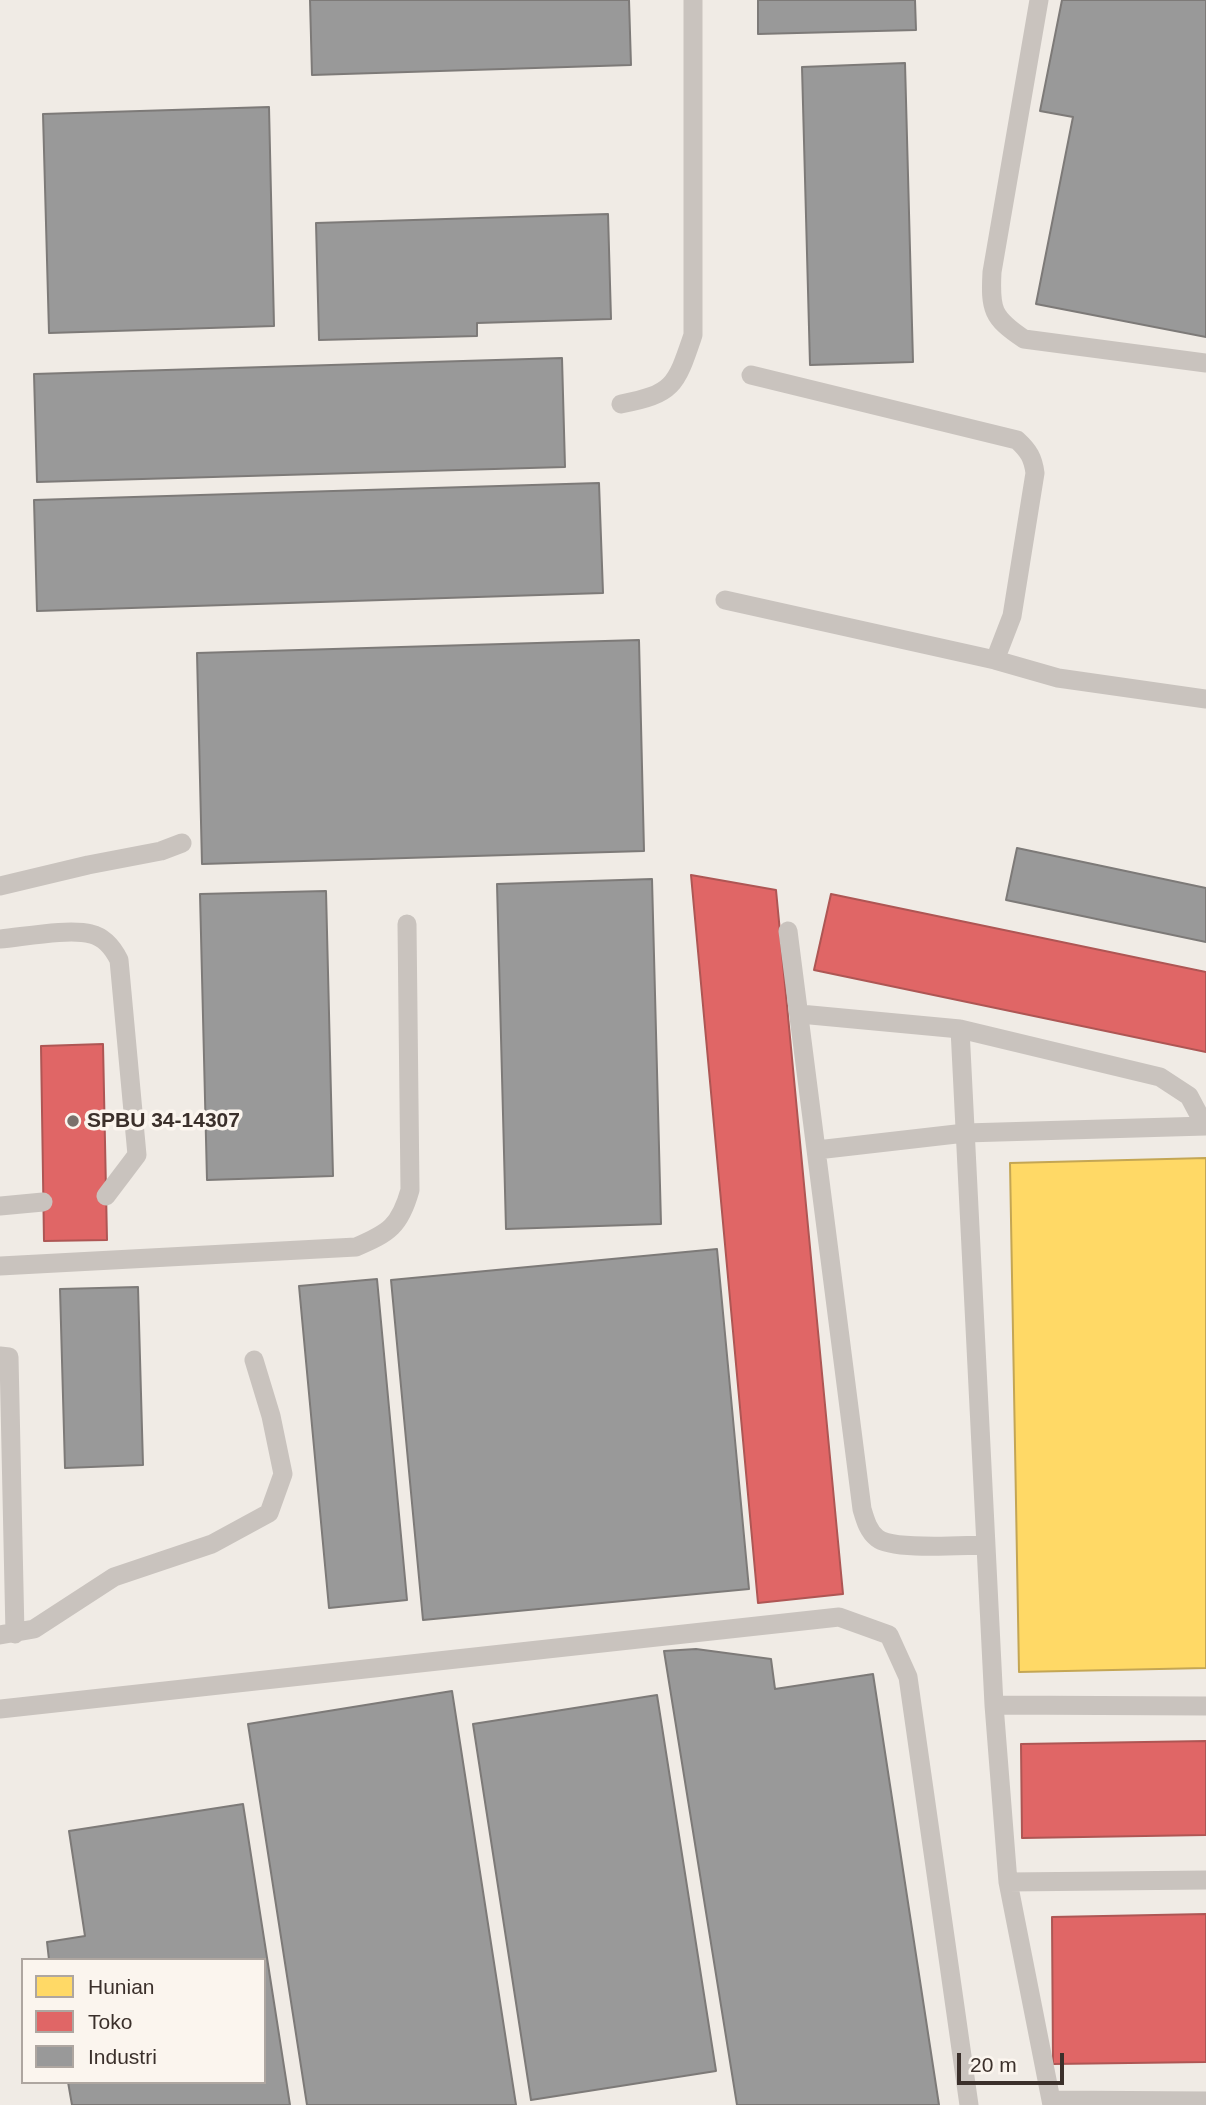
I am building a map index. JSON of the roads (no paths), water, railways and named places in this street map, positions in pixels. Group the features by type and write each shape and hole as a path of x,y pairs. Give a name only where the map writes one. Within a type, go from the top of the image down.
{"lane":[{"path":"621,404 653,398 671,386 693,335 693,0"},
{"path":"1039,0 992,272 994,312 1006,327 1024,339 1206,363"},
{"path":"751,375 1017,440 1024,447 1032,457 1035,473 1012,616 995,660"},
{"path":"725,600 995,660 1058,678 1206,699"},
{"path":"0,886 88,864 162,851 182,843"},
{"path":"0,1266 356,1247 394,1228 405,1211 410,1190 407,924"},
{"path":"788,931 862,1509 876,1538 889,1543 914,1546 986,1545"},
{"path":"0,939 74,932 90,934 114,950 119,960 137,1156 106,1196"},
{"path":"800,1014 960,1029 1160,1077 1189,1096 1206,1126 965,1133 817,1150"},
{"path":"960,1029 994,1705 1008,1882 1052,2103 1206,2101"},
{"path":"0,1206 43,1202"},
{"path":"0,1356 9,1357 7,1635 34,1629 114,1577 212,1544 269,1513 283,1474 271,1416 254,1360"},
{"path":"0,1709 839,1617 889,1635 908,1677 969,2105"},
{"path":"994,1705 1206,1706"},
{"path":"1008,1882 1206,1880"}],"place":[{"name":"SPBU 34-14307","path":"73,1121"}]}
